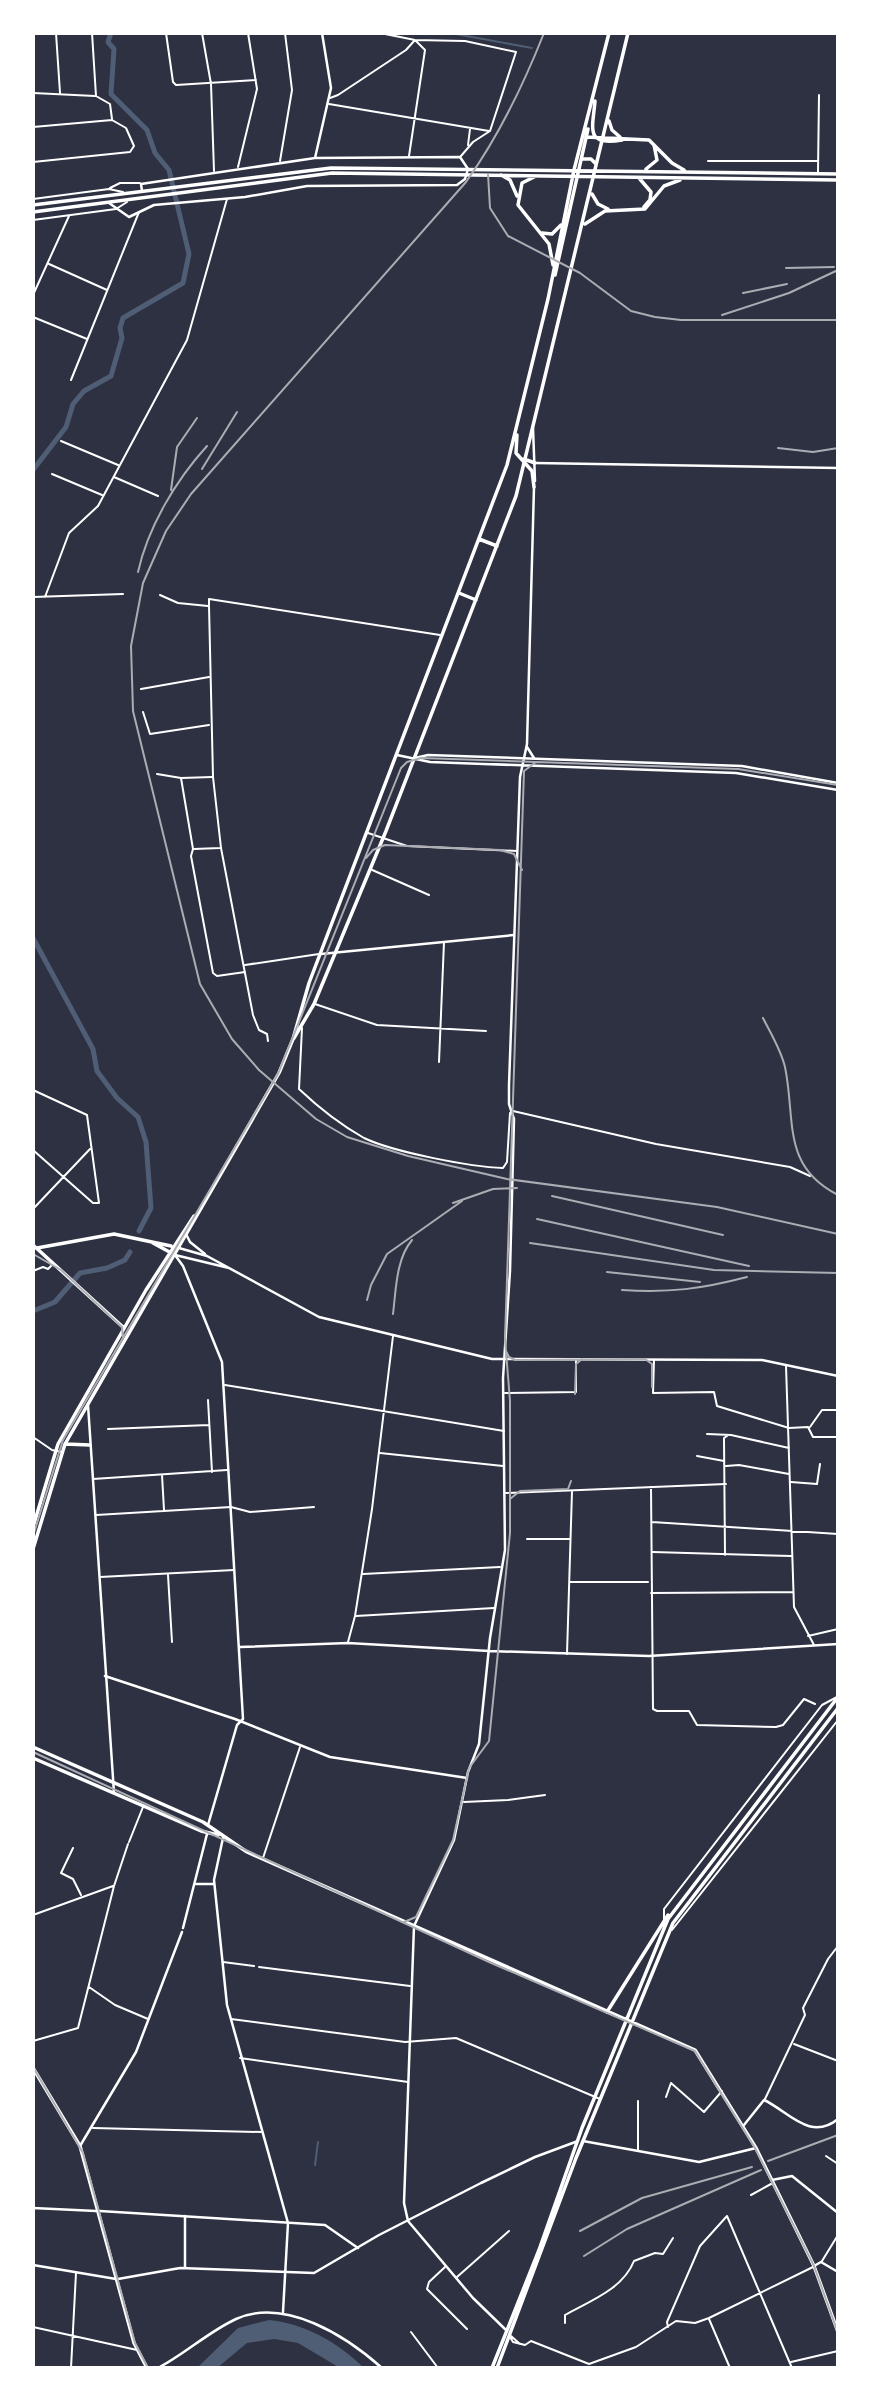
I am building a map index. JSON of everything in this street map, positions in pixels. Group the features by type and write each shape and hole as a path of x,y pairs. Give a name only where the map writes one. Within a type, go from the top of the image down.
{"main road":[{"path":"316,158 330,97 329,68 322,33"},
{"path":"33,1527 55,1451 62,1436 169,1249 195,1214 279,1073 293,1039 298,1015 479,539 517,429 575,166 584,141 609,33"},
{"path":"293,1039 314,1004 411,768 418,760 497,546 528,450 628,33"},
{"path":"594,95 591,126 595,137"},
{"path":"609,113 612,130 628,138"},
{"path":"584,141 595,137 651,140 676,166 693,172"},
{"path":"637,171 651,167 656,161 657,153 651,140"},
{"path":"551,283 561,262 584,159 584,141"},
{"path":"108,202 129,217 154,205 227,199 334,184 457,185 465,179 468,170 467,164 460,157 316,158 238,167 141,184 142,191"},
{"path":"575,166 584,159 593,160 596,166"},
{"path":"33,212 130,199 164,188 331,168 838,174"},
{"path":"643,171 643,177"},
{"path":"33,205 142,191 165,194 332,173 838,180"},
{"path":"818,173 818,180"},
{"path":"500,174 510,180 518,197 519,210 537,230 552,254 551,283"},
{"path":"518,197 523,182 538,175"},
{"path":"637,177 649,185 652,194 649,203 637,210"},
{"path":"582,228 593,216 610,210 637,210 649,206 667,184 693,179"},
{"path":"592,188 597,203 610,210"},
{"path":"537,230 547,235 557,231 567,208"},
{"path":"533,428 536,463 527,744 528,753 535,759"},
{"path":"517,429 516,450 519,457 536,463 838,468"},
{"path":"516,450 522,454 528,450"},
{"path":"525,461 532,472 534,487"},
{"path":"479,539 497,546"},
{"path":"458,593 477,600"},
{"path":"509,2336 408,2221 404,2203 414,1926 454,1840 467,1778 480,1740 489,1651 503,1567 506,1493 503,1394 514,1135 509,1101 521,765 527,744"},
{"path":"397,755 418,760 736,774 838,790"},
{"path":"418,760 428,755 742,766 838,783"},
{"path":"321,954 514,935"},
{"path":"33,1549 65,1444 179,1248 195,1214"},
{"path":"34,1248 107,1234 148,1240 169,1249 175,1255 221,1359 225,1385 240,1647 243,1719 208,1825 196,1884 182,1930 136,2052 80,2146"},
{"path":"186,1234 190,1242 208,1256 319,1317 505,1361 762,1360 838,1376"},
{"path":"148,1240 169,1249 179,1248 208,1256"},
{"path":"34,1248 124,1328 124,1345"},
{"path":"175,1255 232,1269"},
{"path":"89,1390 94,1515 114,1793"},
{"path":"62,1436 65,1444"},
{"path":"65,1444 90,1445"},
{"path":"240,1647 348,1643 652,1656 838,1644"},
{"path":"105,1676 240,1722 332,1758 467,1778"},
{"path":"607,2012 674,1908 838,1697"},
{"path":"494,2368 668,1933 696,1890 838,1708"},
{"path":"33,1748 208,1825 222,1837 263,1859 695,2050 723,2091 756,2148 814,2266 838,2332"},
{"path":"33,1758 208,1834 222,1837"},
{"path":"77,1777 81,1769"},
{"path":"222,1837 214,1884 230,2019 288,2223 283,2312"},
{"path":"196,1884 214,1884"},
{"path":"509,2336 577,2141 664,1924"},
{"path":"652,1940 657,1937 659,1941"},
{"path":"33,2068 80,2146 137,2350 147,2368"},
{"path":"744,2125 764,2100 802,2125 822,2126 838,2119"},
{"path":"567,2144 580,2134"},
{"path":"33,2265 118,2279 185,2268 317,2272 408,2221 528,2160 577,2141 702,2162 756,2148"},
{"path":"772,2181 792,2176 838,2213"},
{"path":"33,2208 185,2215 329,2226 359,2248"},
{"path":"185,2215 185,2268"},
{"path":"814,2266 821,2262 838,2272"},
{"path":"158,2368 237,2319 253,2314 283,2312 328,2332 382,2368"}],"street":[{"path":"56,33 60,94"},
{"path":"92,33 96,96"},
{"path":"166,33 173,82 176,85 257,80"},
{"path":"202,33 211,84 214,171"},
{"path":"238,167 257,80 248,33"},
{"path":"280,162 292,90 285,33"},
{"path":"380,33 415,40 466,41 516,52 490,131 460,157"},
{"path":"330,97 338,95 406,50 415,40"},
{"path":"409,157 425,50 415,40"},
{"path":"33,93 96,96 110,104 112,120"},
{"path":"818,173 819,95"},
{"path":"329,104 490,131"},
{"path":"33,127 112,120 126,128 134,144 133,150 33,162"},
{"path":"468,148 470,128"},
{"path":"708,161 818,161"},
{"path":"109,189 120,183 141,184"},
{"path":"33,199 109,189 128,193"},
{"path":"152,193 154,205"},
{"path":"33,220 116,209 130,199"},
{"path":"45,597 69,533 98,506 187,340 227,199"},
{"path":"71,380 140,211"},
{"path":"33,295 70,215"},
{"path":"48,264 108,290"},
{"path":"33,317 88,340"},
{"path":"61,441 119,466"},
{"path":"51,474 103,496"},
{"path":"113,477 158,496"},
{"path":"33,597 122,594"},
{"path":"160,595 178,604 209,606"},
{"path":"268,1041 267,1034 259,1030 253,1015 221,848 210,725 209,599 442,636"},
{"path":"141,689 210,677"},
{"path":"143,712 150,734 210,725"},
{"path":"158,774 181,778 213,777"},
{"path":"181,778 193,849 191,856 213,972 217,976 245,972"},
{"path":"368,834 407,846 518,851"},
{"path":"193,849 221,848"},
{"path":"369,869 429,895"},
{"path":"439,1062 444,941"},
{"path":"244,965 321,954"},
{"path":"314,1004 377,1026 485,1031"},
{"path":"302,1027 299,1089 316,1105 366,1139 434,1158 503,1168 507,1163 512,1111 656,1143 793,1168 810,1176"},
{"path":"33,1090 86,1114 100,1199 94,1204 33,1150"},
{"path":"33,1209 91,1149"},
{"path":"33,1271 43,1266 48,1269 53,1264"},
{"path":"348,1643 362,1574 393,1335"},
{"path":"654,1359 653,1393 714,1392 718,1406 789,1428 808,1427 822,1410 838,1410"},
{"path":"503,1394 576,1392 576,1360"},
{"path":"786,1364 793,1592 796,1614 815,1646"},
{"path":"225,1385 505,1431"},
{"path":"208,1399 212,1472"},
{"path":"108,1429 209,1425"},
{"path":"808,1427 813,1437 838,1437"},
{"path":"707,1434 790,1448"},
{"path":"725,1556 724,1438 727,1436"},
{"path":"33,1437 55,1451 62,1452"},
{"path":"379,1453 505,1466"},
{"path":"697,1455 725,1461"},
{"path":"791,1482 817,1484 820,1464"},
{"path":"725,1466 746,1465 790,1474"},
{"path":"92,1479 229,1470"},
{"path":"162,1475 164,1511"},
{"path":"506,1493 726,1484"},
{"path":"651,1487 653,1709 657,1712 689,1711 697,1725 776,1727 783,1725 804,1699 815,1704"},
{"path":"567,1654 572,1490"},
{"path":"94,1515 232,1507 250,1512 314,1507"},
{"path":"652,1522 838,1534"},
{"path":"527,1539 570,1539"},
{"path":"652,1552 792,1556"},
{"path":"362,1574 503,1567"},
{"path":"99,1577 235,1570"},
{"path":"167,1574 172,1642"},
{"path":"569,1582 650,1582"},
{"path":"650,1593 793,1592"},
{"path":"355,1616 495,1608"},
{"path":"808,1636 838,1629"},
{"path":"664,1924 664,1909 820,1707 838,1697"},
{"path":"668,1933 676,1928 838,1720"},
{"path":"263,1859 300,1746"},
{"path":"464,1802 545,1795"},
{"path":"33,2041 78,2028 114,1886 144,1806"},
{"path":"73,1848 61,1873 75,1881 82,1896"},
{"path":"33,1914 114,1886"},
{"path":"764,2100 793,2044 805,2015 803,2008 838,1946"},
{"path":"222,1962 254,1966"},
{"path":"259,1967 411,1986"},
{"path":"89,1987 115,2005 149,2020"},
{"path":"230,2019 410,2041 456,2038 600,2099"},
{"path":"793,2044 838,2061"},
{"path":"240,2058 408,2082"},
{"path":"666,2097 671,2083 704,2112 723,2091"},
{"path":"638,2101 638,2151"},
{"path":"93,2128 262,2132"},
{"path":"826,2156 838,2164"},
{"path":"751,2195 772,2181"},
{"path":"668,2327 667,2322 700,2246 725,2216 730,2217 792,2368"},
{"path":"456,2278 509,2231"},
{"path":"821,2262 838,2235"},
{"path":"565,2323 565,2315 629,2275 634,2261 655,2253 663,2254 673,2238"},
{"path":"521,2344 531,2341 589,2364 636,2347 676,2321 695,2323 709,2318 814,2266"},
{"path":"446,2267 427,2287 467,2329"},
{"path":"71,2368 76,2272"},
{"path":"709,2318 730,2368"},
{"path":"33,2327 137,2350"},
{"path":"411,2332 438,2368"},
{"path":"509,2336 521,2344"},
{"path":"509,2336 521,2344"},
{"path":"790,2362 838,2351"}],"water":[{"path":"269,2320 295,2325 320,2336 344,2350 364,2368 340,2368 298,2343 274,2339 247,2343 217,2368 197,2368 238,2328"}],"waterway":[{"path":"33,470 66,427 73,404 84,391 111,376 122,338 120,328 123,318 183,283 189,254 169,170 155,153 147,130 111,94 114,49 108,42 111,33"},
{"path":"450,33 532,48"},
{"path":"33,938 93,1049 97,1071 117,1098 138,1117 146,1142 151,1208 139,1231"},
{"path":"33,1311 55,1302 80,1273 107,1268 125,1260 130,1252"},
{"path":"315,2165 318,2142"}],"tram line":[{"path":"33,1536 63,1440 278,1074 401,768 407,762 421,758 535,762"},
{"path":"404,1922 416,1917 453,1840 469,1768 489,1741 510,1533 510,1401 505,1339 524,771 536,762 738,769 838,785"},
{"path":"366,858 373,850 385,845 500,850 514,854 522,870"},
{"path":"33,1254 61,1270 122,1327 123,1339"},
{"path":"506,1351 509,1357 515,1360 645,1359 652,1364 652,1387"},
{"path":"575,1394 576,1364 582,1359"},
{"path":"510,1499 520,1491 568,1489 571,1481"},
{"path":"33,1752 489,1962 695,2051 755,2148 814,2266 838,2333"},
{"path":"33,2067 83,2153 135,2343 148,2368"}],"railway":[{"path":"544,33 510,110 466,182 191,494 166,531 143,583 131,646 133,711 200,984 232,1039 259,1070 316,1119 347,1137 408,1156 507,1179 717,1207 838,1234"},
{"path":"488,174 490,208 508,236 580,273 631,311 681,320 838,320"},
{"path":"786,268 834,267"},
{"path":"722,315 789,293 838,270"},
{"path":"743,293 787,284"},
{"path":"202,469 237,412"},
{"path":"171,490 177,447 197,418"},
{"path":"138,572 156,521 174,489 207,446"},
{"path":"778,448 813,452 838,448"},
{"path":"763,1018 785,1067 794,1140 799,1156 807,1170 838,1195"},
{"path":"453,1203 493,1189 517,1188"},
{"path":"552,1196 723,1235"},
{"path":"367,1300 371,1285 387,1254 462,1201"},
{"path":"537,1219 749,1266"},
{"path":"393,1314 400,1265 412,1240"},
{"path":"530,1243 714,1270 838,1273"},
{"path":"607,1272 700,1282"},
{"path":"622,1290 685,1289 747,1277"},
{"path":"768,2161 838,2135"},
{"path":"580,2231 642,2198 752,2167"},
{"path":"584,2256 627,2229 761,2170"}]}
